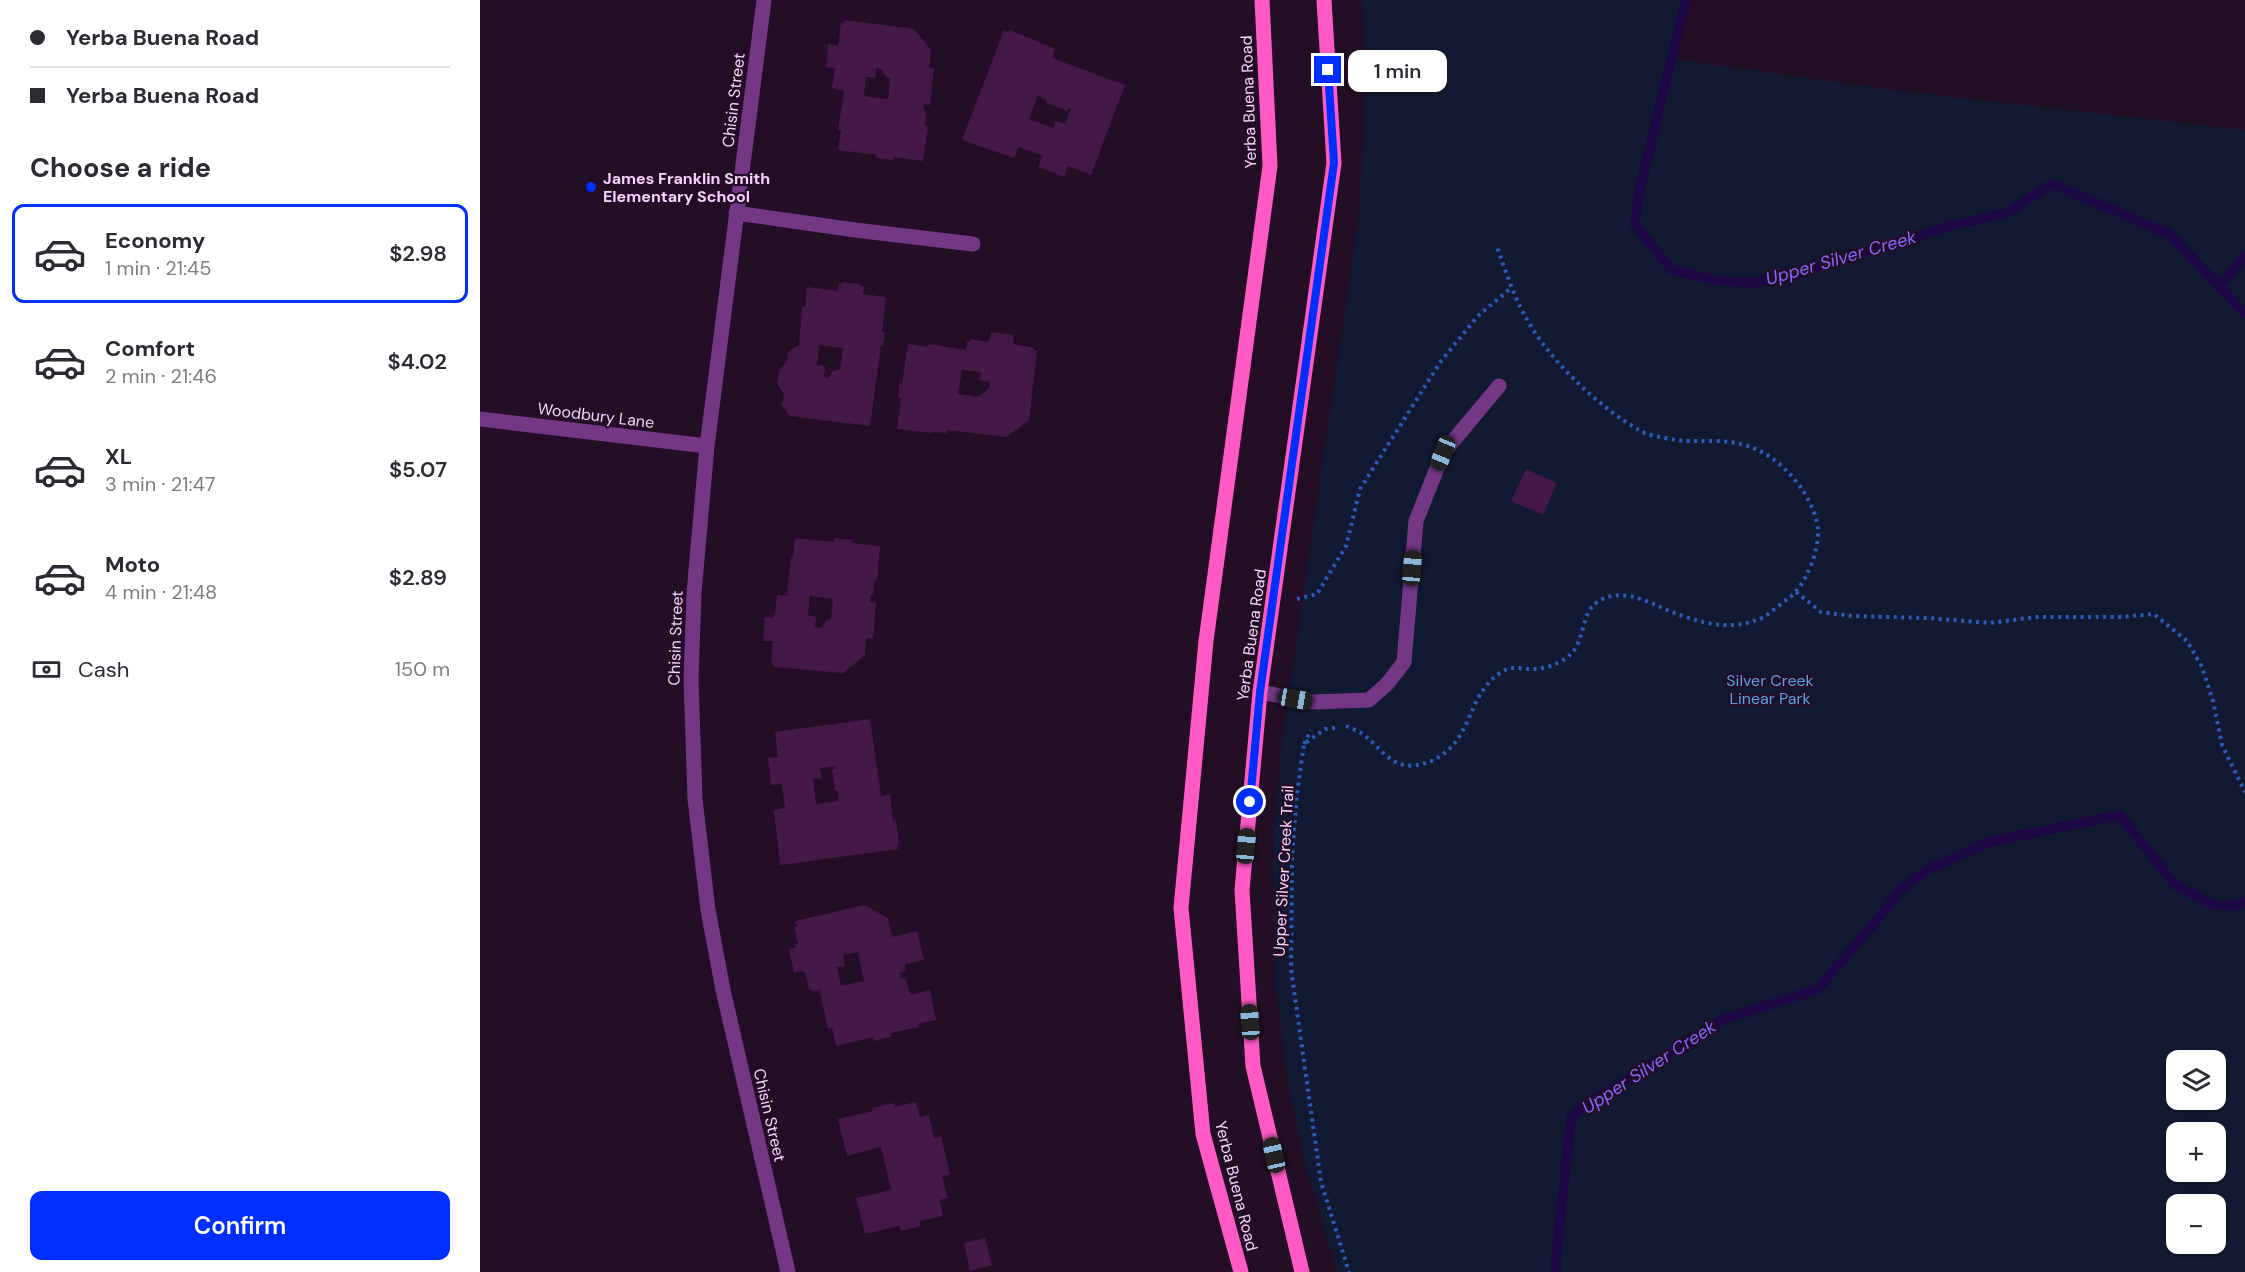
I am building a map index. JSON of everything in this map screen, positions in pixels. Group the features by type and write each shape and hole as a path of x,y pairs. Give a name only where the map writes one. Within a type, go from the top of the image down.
{"main road":[{"name":"Yerba Buena Road","path":"1241,1272 1203,1134 1181,908 1206,641 1270,166 1262,0"},
{"name":"Yerba Buena Road","path":"1302,1272 1253,1066 1242,890 1260,692 1334,163 1324,0"}],"street":[{"name":"Chisin Street","path":"764,0 708,446 693,604 691,680 695,798 708,910 723,990 788,1272"},
{"path":"736,213 973,244"},
{"path":"1260,692 1313,702 1369,700 1387,684 1404,662 1416,521 1443,453 1499,386"},
{"name":"Woodbury Lane","path":"480,419 708,446"}],"path":[{"path":"1304,744 1325,729 1346,726 1364,734 1383,753 1404,765 1424,765 1443,756 1458,742 1477,698 1488,681 1506,668 1536,669 1553,666 1571,655 1580,641 1583,622 1594,605 1610,596 1636,597 1685,618 1718,625 1741,624 1763,617 1796,592 1812,564 1818,529 1805,491 1781,463 1753,447 1718,441 1679,441 1641,432 1610,410 1577,381 1545,346 1524,315 1497,247"},
{"path":"1273,605 1317,594 1346,546 1360,489 1441,361 1478,316 1512,287"},
{"path":"1796,592 1821,612 1852,616 1927,618 1990,623 2036,617 2119,617 2154,614 2187,641 2202,667 2213,701 2222,745 2245,792"},
{"name":"Upper Silver Creek Trail","path":"1311,730 1304,744 1297,794 1293,849 1291,969 1321,1182 1349,1272"}],"green space":[{"name":"Silver Creek Linear Park","path":"1362,0 1685,0 1673,59 1898,91 2245,130 2245,1272 1337,1272 1302,1152 1286,1068 1275,978 1274,831 1282,742 1358,224 1365,121"}],"building":[{"path":"844,20 914,29 931,50 929,68 934,68 930,105 924,104 925,126 928,127 923,161 893,157 893,160 876,158 877,155 838,150 841,130 838,130 844,91 832,88 835,68 826,67 828,44 838,46 841,23 844,23","holes":["876,68 882,69 890,79 888,99 864,96 866,77 875,78"]},
{"path":"1004,30 1008,32 1010,30 1055,49 1052,58 1125,85 1091,175 1068,166 1064,177 1038,167 1043,156 1019,147 1014,158 962,140","holes":["1038,96 1047,100 1046,103 1067,111 1068,108 1071,109 1065,124 1056,121 1053,128 1029,119"]},
{"path":"842,282 861,284 860,286 864,286 863,294 886,297 882,332 885,332 870,426 790,416 782,405 784,394 777,383 779,370 787,362 788,352 799,345 802,307 805,307 807,287 838,291 839,283 842,284","holes":["819,345 843,348 840,369 833,371 829,378 824,377 825,366 817,365"]},
{"path":"991,332 1014,335 1013,344 1034,348 1034,351 1037,351 1029,420 1007,437 947,430 947,433 932,433 897,429 901,399 898,398 899,383 902,384 908,344 928,347 929,344 966,350 970,339 989,342","holes":["962,370 981,372 979,380 990,382 989,388 978,397 958,394"]},
{"path":"1526,469 1557,483 1543,515 1511,501"},
{"path":"795,538 834,542 834,538 852,540 851,543 880,546 877,581 874,580 873,595 870,595 870,602 876,603 873,639 866,638 865,655 843,673 773,667 771,663 773,641 763,641 765,617 773,618 775,615 777,595 789,596 787,594 791,558 793,558","holes":["810,596 833,599 831,619 826,621 821,628 815,627 816,617 808,615"]},
{"path":"870,719 881,796 890,794 893,821 896,820 898,849 780,865 774,810 785,808 782,784 771,785 768,758 778,757 775,732","holes":["835,766 835,769 832,769 839,801 816,804 813,779 822,778 820,768"]},
{"path":"864,905 888,918 892,937 917,931 924,960 905,964 906,971 900,973 901,979 905,978 911,995 930,990 936,1020 918,1024 919,1027 890,1033 891,1037 874,1041 873,1037 836,1046 832,1028 828,1029 821,989 812,992 812,989 809,990 805,972 794,973 789,949 798,944 795,921","holes":["858,952 864,981 841,986 837,967 845,966 843,955"]},
{"path":"916,1102 920,1117 929,1115 934,1138 941,1136 950,1175 942,1176 948,1198 940,1200 943,1216 920,1221 921,1226 901,1231 899,1226 865,1234 856,1198 891,1190 881,1147 847,1156 838,1119 873,1111 872,1108 894,1103 895,1107"},
{"path":"985,1238 992,1265 970,1271 964,1243"}],"waterway":[{"name":"Upper Silver Creek","path":"1686,0 1639,192 1635,225 1672,270 1720,281 1752,283 1799,273 1949,226 2006,213 2052,184 2169,234 2245,313"},
{"path":"2219,287 2245,256"},
{"name":"Upper Silver Creek","path":"1556,1272 1571,1118 1583,1107 1722,1020 1818,989 1888,907 1898,891 1927,870 1989,842 2120,815 2175,885 2214,905 2230,906 2245,902"}],"place":[{"name":"James Franklin Smith Elementary School","path":"591,187"}],"route":[{"path":"1250,802 1260,692 1334,163 1328,70"}]}
